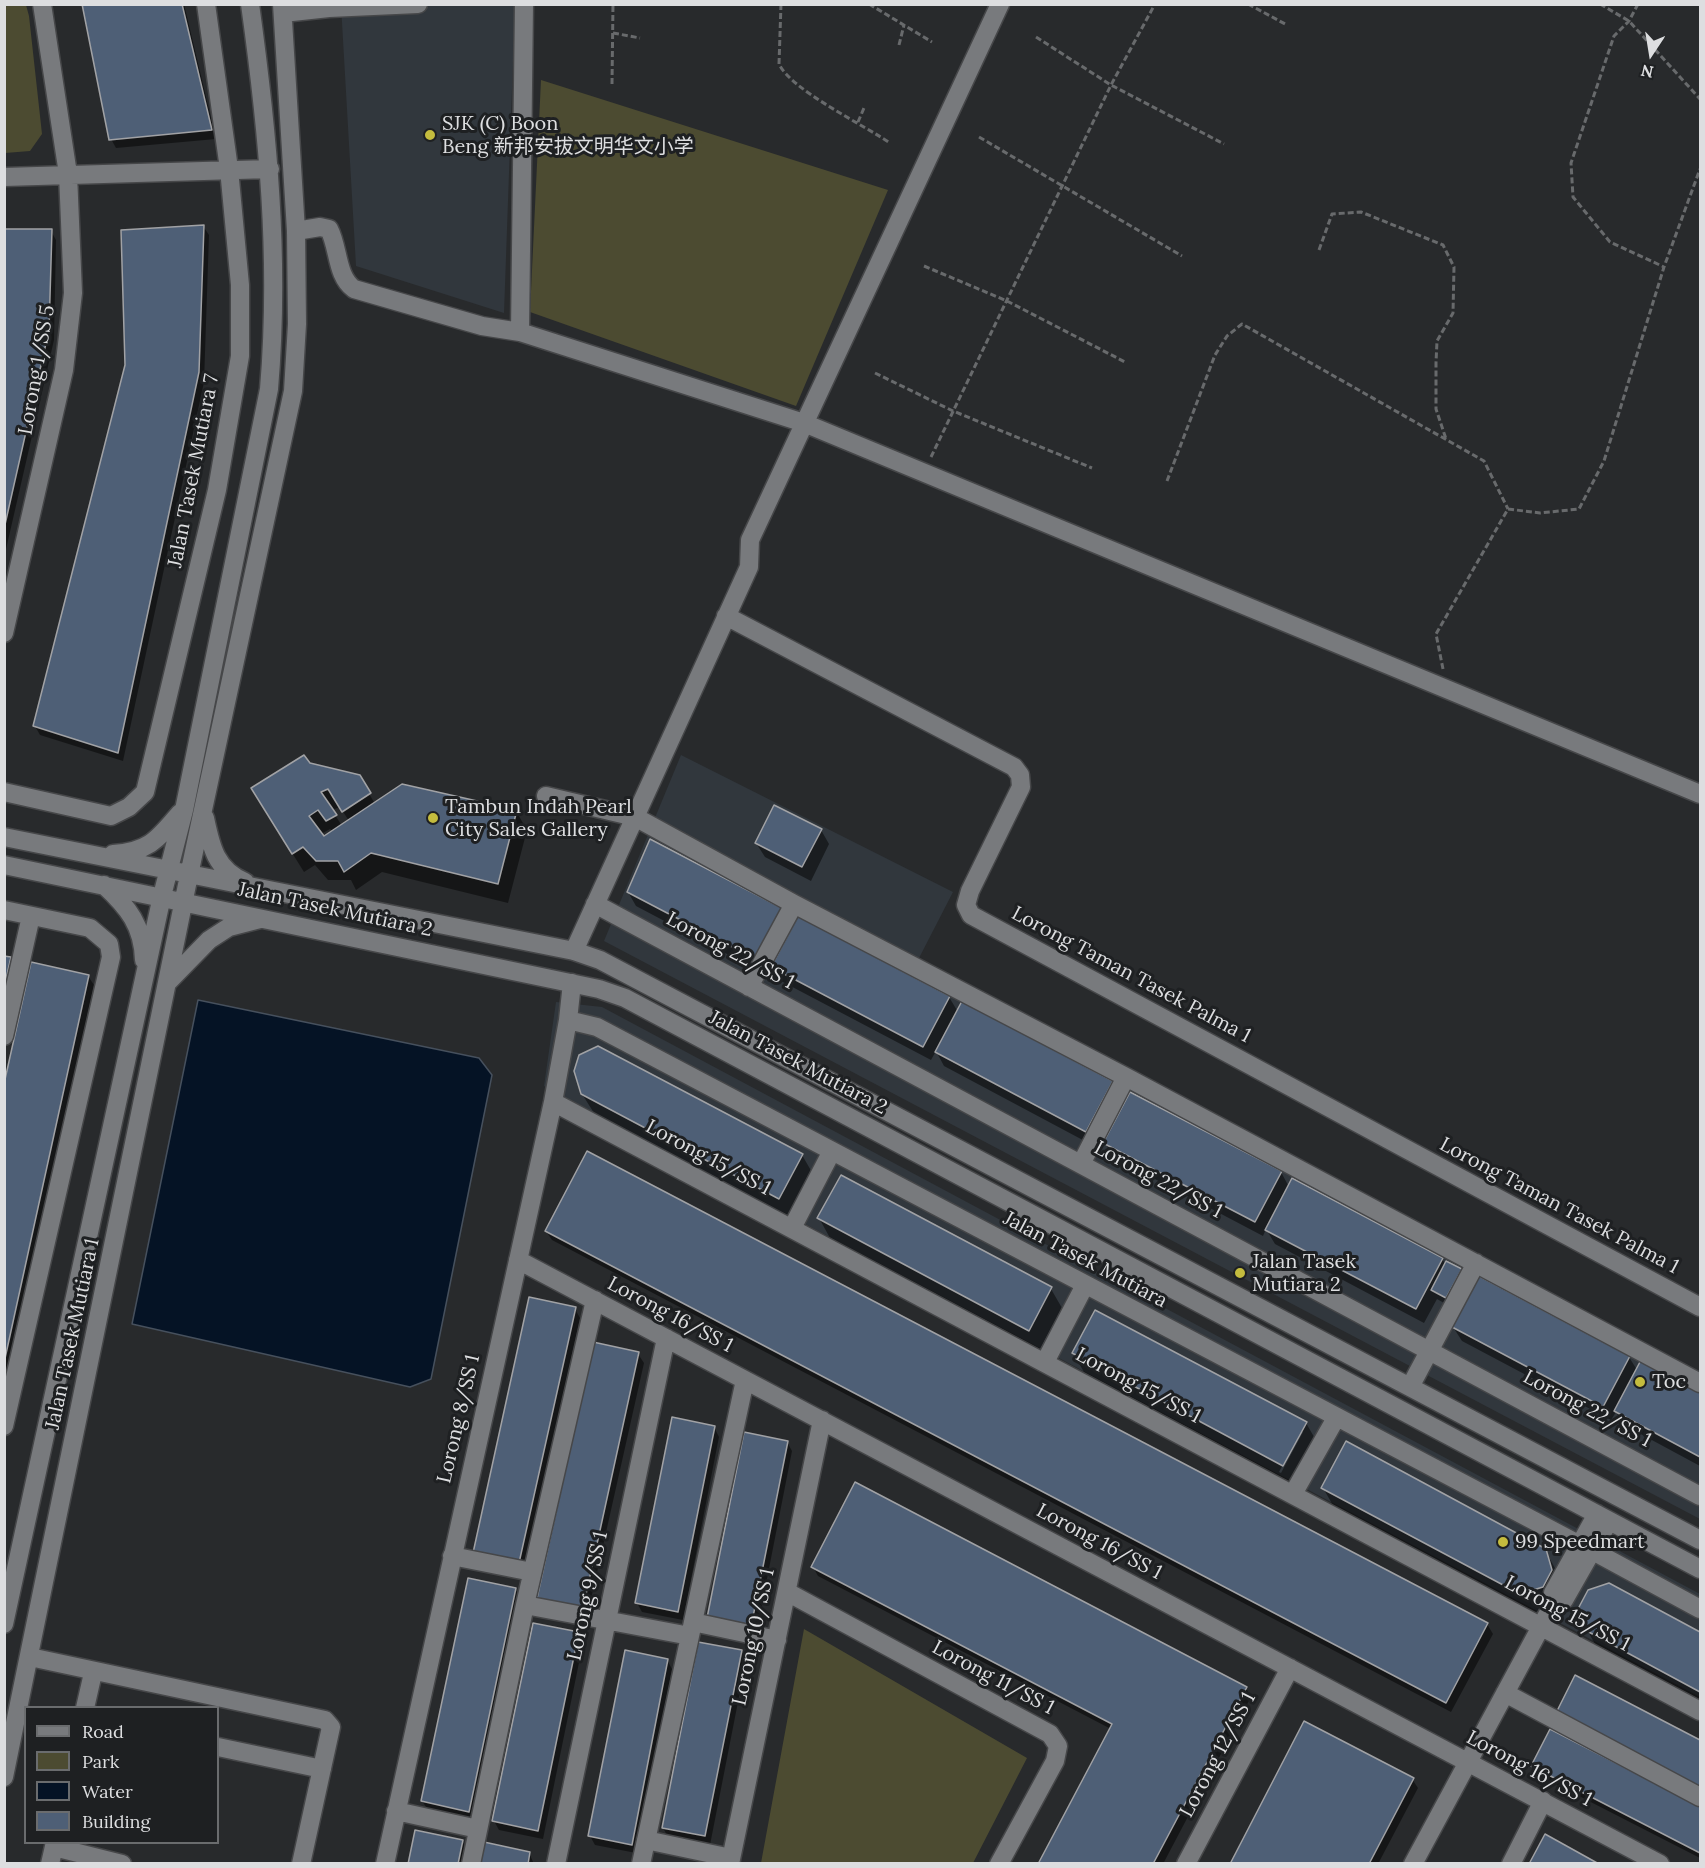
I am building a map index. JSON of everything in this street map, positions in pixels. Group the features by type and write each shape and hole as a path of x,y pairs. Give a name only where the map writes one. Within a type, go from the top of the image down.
{"street":[{"name":"Lorong 1/SS 5","path":"4,633 64,370 73,293 68,174 42,4"},
{"name":"Jalan Tasek Mutiara 7","path":"4,792 111,816 129,807 145,792 217,490 240,356 240,285 229,169 206,4"},
{"path":"162,896 183,810 269,389 274,324 270,169 250,4"},
{"path":"184,901 293,391 297,324 296,231 282,9 418,4"},
{"path":"520,332 524,4"},
{"path":"574,951 749,567 750,540 1000,4"},
{"path":"4,177 270,169"},
{"path":"296,231 320,227 329,230 343,275 347,284 354,289 482,326 520,332 804,423 1701,794"},
{"name":"Lorong Taman Tasek Palma 1","path":"726,616 1014,767 1020,776 1021,787 970,891 966,905 971,915 1701,1307"},
{"path":"546,796 634,817 794,904 1126,1077 1701,1383"},
{"path":"96,856 131,853 150,846 183,810"},
{"path":"204,813 216,856 230,876 266,890"},
{"name":"Jalan Tasek Mutiara 2","path":"4,837 574,951 600,960 1701,1540"},
{"name":"Jalan Tasek Mutiara 2","path":"4,865 599,988 635,1003 1701,1569"},
{"path":"104,885 129,909 139,927 144,951 145,977"},
{"name":"Jalan Tasek Mutiara 1","path":"4,1624 162,896"},
{"name":"Jalan Tasek Mutiara 1","path":"5,1775 184,901"},
{"name":"Lorong 22/SS 1","path":"595,904 1701,1496"},
{"path":"749,987 794,904"},
{"path":"4,910 90,928 109,944 111,957 4,1426"},
{"path":"4,1036 31,916"},
{"path":"168,982 209,940 229,927 265,918"},
{"name":"Lorong 8/SS 1","path":"385,1863 554,1102 572,983"},
{"name":"Jalan Tasek Mutiara","path":"568,1020 597,1027 1701,1610"},
{"path":"1081,1164 1126,1077"},
{"name":"Lorong 15/SS 1","path":"554,1102 1701,1711"},
{"path":"792,1228 832,1151"},
{"name":"Lorong 16/SS 1","path":"518,1260 1660,1863"},
{"path":"1410,1387 1476,1263"},
{"path":"1045,1362 1085,1285"},
{"path":"471,1863 532,1572 595,1300"},
{"name":"Lorong 9/SS 1","path":"556,1863 666,1338"},
{"path":"641,1863 745,1380"},
{"path":"1293,1494 1336,1418"},
{"name":"Lorong 10/SS 1","path":"730,1861 822,1420"},
{"path":"1567,1468 1589,1489 1604,1516"},
{"path":"1604,1516 1632,1513 1662,1518"},
{"path":"1413,1863 1551,1608 1553,1593 1586,1548 1604,1516"},
{"path":"452,1556 532,1572"},
{"name":"Lorong 11/SS 1","path":"787,1592 1050,1734 1058,1746 1054,1761 999,1863"},
{"path":"525,1605 606,1620 777,1640"},
{"path":"30,1657 93,1673 325,1720 331,1727 301,1863"},
{"name":"Lorong 12/SS 1","path":"1186,1863 1290,1668"},
{"path":"85,1706 93,1673"},
{"path":"1504,1693 1701,1797"},
{"path":"219,1747 322,1769"},
{"path":"1511,1863 1543,1801"},
{"path":"396,1811 478,1829"},
{"path":"646,1840 730,1861"},
{"path":"53,1851 122,1863"}],"path":[{"path":"612,84 613,4"},
{"path":"781,4 779,64 783,73 800,88 890,144"},
{"path":"869,4 932,42"},
{"path":"923,472 1111,85 1155,4"},
{"path":"1248,4 1287,25"},
{"path":"1600,4 1629,21 1701,99"},
{"path":"1638,4 1629,21 1614,36 1571,164 1573,197 1610,242 1665,267"},
{"path":"899,45 904,26"},
{"path":"613,33 640,38"},
{"path":"1036,37 1111,85 1224,144"},
{"path":"858,122 864,108"},
{"path":"979,137 1182,256"},
{"path":"1508,509 1540,513 1578,509 1604,461 1665,267 1701,169"},
{"path":"1319,250 1332,214 1361,212 1443,245 1454,267 1453,313 1437,341 1436,363 1436,409 1447,441"},
{"path":"924,266 1007,301 1125,363"},
{"path":"1167,482 1215,355 1227,336 1242,324 1484,461 1508,509"},
{"path":"875,373 953,411 1092,468"},
{"path":"1446,688 1436,634 1508,509"}],"shaded area":[{"name":"SJK (C) Boon Beng 新邦安拔文明华文小学","path":"341,5 515,5 504,313 356,266"},
{"path":"681,755 953,892 918,960 1700,1377 1700,1519 604,941"},
{"path":"556,1002 602,1007 1700,1594 1700,1697 544,1086"}],"green space":[{"path":"5,4 26,5 29,16 42,134 30,151 5,153"},
{"path":"541,80 888,190 796,406 530,312"},
{"path":"804,1629 1027,1758 973,1863 761,1863"}],"water":[{"path":"198,1000 479,1058 492,1075 431,1379 410,1387 132,1324"}],"building":[{"path":"82,4 182,4 212,130 109,140"},
{"path":"204,225 199,372 118,753 33,726 125,365 121,230"},
{"path":"4,229 52,229 49,330 4,529"},
{"name":"Tambun Indah Pearl City Sales Gallery","path":"304,755 310,763 360,775 371,793 342,812 328,789 321,792 337,815 326,821 318,810 309,816 324,836 402,784 517,810 498,884 371,853 344,872 338,861 316,861 303,847 292,854 251,788"},
{"path":"774,805 822,829 802,867 755,843"},
{"path":"650,839 782,908 755,959 627,892"},
{"path":"798,916 950,996 923,1047 771,967"},
{"path":"4,956 11,957 4,988"},
{"path":"31,962 89,975 4,1363 4,1084"},
{"path":"962,1001 1113,1081 1086,1132 935,1052"},
{"path":"598,1046 803,1154 779,1199 581,1094 574,1071 579,1055"},
{"path":"1130,1092 1282,1171 1255,1222 1103,1143"},
{"path":"587,1151 1488,1623 1446,1703 545,1231"},
{"path":"841,1175 1052,1287 1029,1331 817,1218"},
{"path":"1292,1178 1443,1258 1416,1309 1265,1230"},
{"path":"1446,1261 1462,1269 1446,1298 1431,1290"},
{"path":"1479,1276 1630,1356 1603,1407 1452,1327"},
{"path":"529,1297 576,1307 519,1563 473,1553"},
{"path":"1095,1310 1307,1422 1283,1466 1072,1353"},
{"path":"593,1342 639,1352 583,1608 537,1598"},
{"path":"1641,1360 1700,1391 1700,1457 1614,1411"},
{"path":"672,1417 715,1426 678,1612 635,1603"},
{"path":"744,1432 788,1441 751,1627 707,1618"},
{"path":"1346,1441 1546,1549 1552,1570 1543,1587 1520,1594 1321,1488"},
{"path":"855,1482 1247,1687 1153,1864 1038,1864 1112,1724 811,1567"},
{"path":"468,1578 516,1588 469,1812 421,1801"},
{"path":"1609,1583 1700,1632 1700,1692 1585,1630 1579,1607 1588,1590"},
{"path":"533,1623 579,1632 538,1831 492,1821"},
{"path":"698,1642 742,1650 705,1836 662,1828"},
{"path":"625,1650 668,1659 632,1845 588,1836"},
{"path":"1575,1675 1700,1740 1700,1787 1556,1713"},
{"path":"1304,1721 1414,1778 1369,1864 1230,1864"},
{"path":"1550,1729 1700,1806 1700,1853 1531,1766"},
{"path":"415,1830 463,1840 458,1864 408,1864"},
{"path":"1545,1834 1599,1864 1529,1864"},
{"path":"484,1842 530,1852 528,1864 480,1864"}],"place":[{"name":"SJK (C) Boon Beng 新邦安拔文明华文小学","path":"430,135"},
{"name":"Tambun Indah Pearl City Sales Gallery","path":"433,818"},
{"name":"Jalan Tasek Mutiara 2","path":"1240,1273"},
{"name":"Toc","path":"1640,1382"},
{"name":"99 Speedmart","path":"1503,1542"}]}
